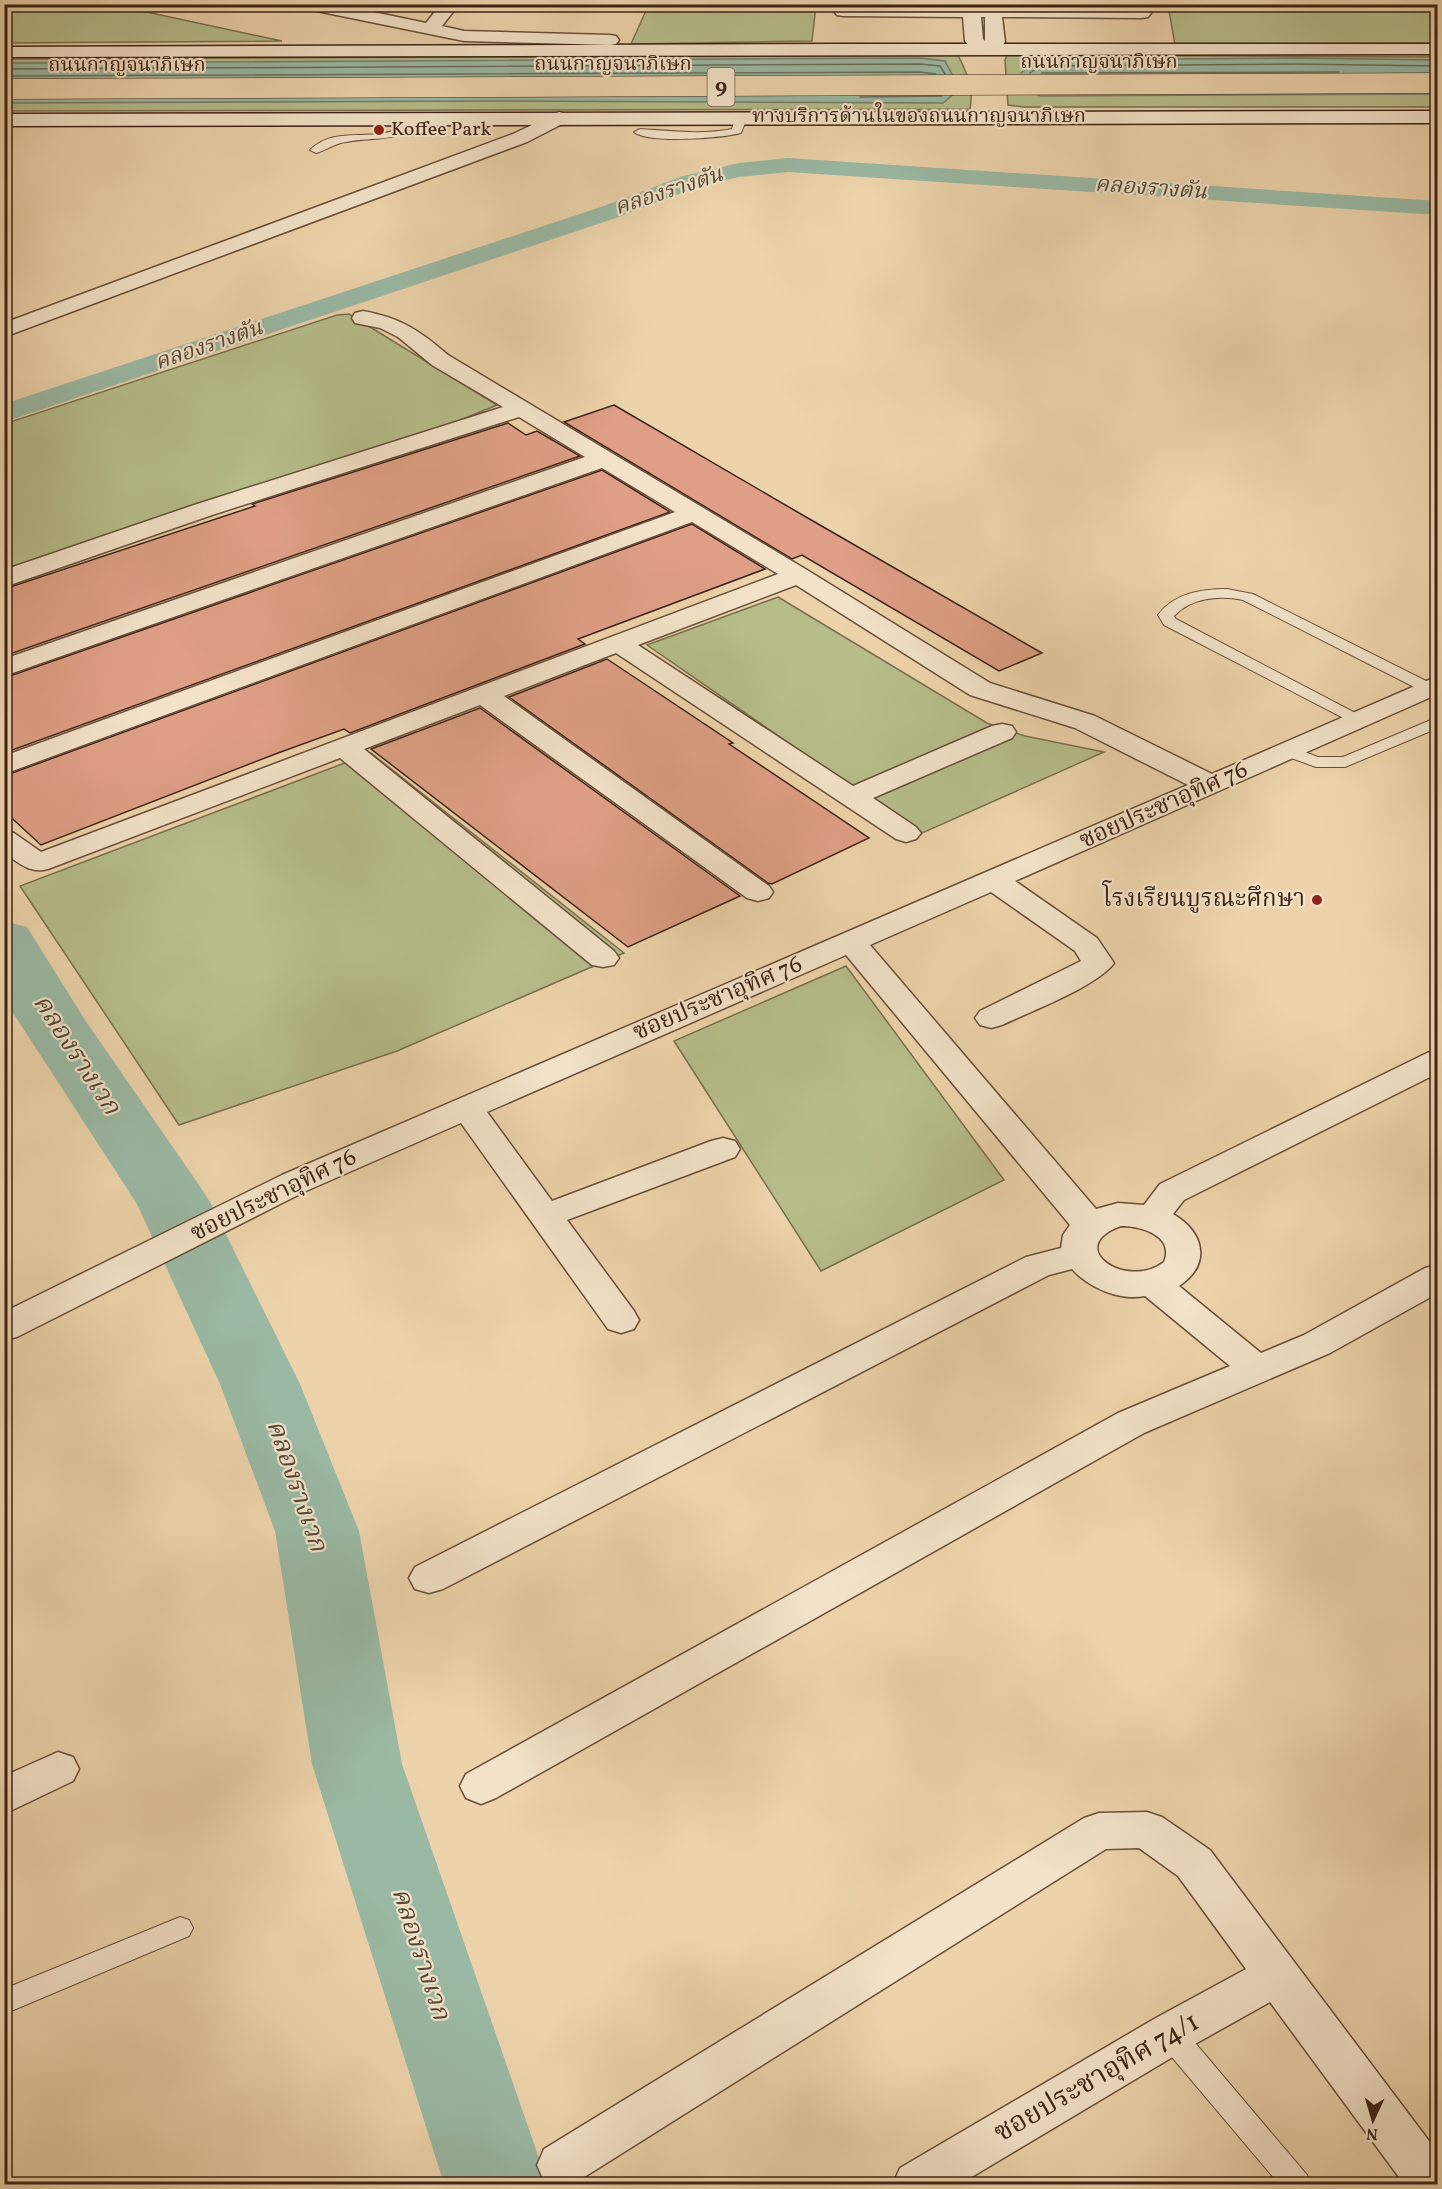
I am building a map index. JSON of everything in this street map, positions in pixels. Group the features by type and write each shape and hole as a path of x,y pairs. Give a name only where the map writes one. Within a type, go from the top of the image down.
{"highway":[{"name":"ถนนกาญจนาภิเษก","path":"388,69 1437,66"},
{"name":"ถนนกาญจนาภิเษก","path":"4,89 1437,83"}],"street":[{"path":"307,4 464,36 610,40"},
{"path":"430,29 451,4"},
{"path":"971,8 974,41 985,50 996,117"},
{"path":"985,50 996,42 992,8"},
{"path":"843,11 992,8 1142,13"},
{"path":"4,52 1437,49"},
{"name":"ทางบริการด้านในของถนนกาญจนาภิเษก","path":"4,120 1437,117"},
{"path":"4,331 520,138 559,118"},
{"path":"363,318 386,321 399,326 440,360 798,575 980,689 1085,722 1211,785"},
{"path":"4,579 203,510 521,409"},
{"path":"4,668 604,459"},
{"path":"4,766 694,513"},
{"path":"4,838 38,863 798,575"},
{"path":"618,643 906,833"},
{"name":"ซอยประชาอุทิศ 76","path":"4,1328 294,1183 994,880 1433,686"},
{"path":"483,694 758,892"},
{"path":"851,797 1002,732"},
{"path":"344,747 603,958"},
{"path":"991,1018 1080,975 1098,963 1086,945 994,880"},
{"path":"429,1578 1039,1265 1084,1240 1118,1214 1152,1218 1166,1225 1177,1235 1184,1246 1185,1257 1179,1269 1154,1284 1136,1286 1117,1283 1094,1272 1084,1240 851,942"},
{"path":"1152,1218 1172,1192 1437,1060"},
{"path":"467,1108 621,1320"},
{"path":"545,1216 723,1149"},
{"path":"481,1786 1131,1423 1317,1344 1437,1277"},
{"path":"1154,1284 1258,1370"},
{"path":"4,1796 58,1769"},
{"path":"561,2165 1099,1831 1147,1830 1194,1863 1432,2184"},
{"name":"ซอยประชาอุทิศ 74/1","path":"917,2184 1170,2034 1278,1975"}],"lane":[{"path":"640,132 703,137 725,135 737,131 741,118"},
{"path":"316,150 340,139 392,135 406,131 417,119"},
{"path":"1357,720 1169,622 1166,615 1171,607 1206,595 1236,593 1433,686"},
{"path":"1289,751 1316,762 1345,762 1437,722"},
{"path":"4,2002 180,1928"},
{"path":"1170,2034 1297,2184"}],"shaded area":[{"path":"649,4 816,4 812,41 631,44"},
{"path":"4,5 114,5 282,41 5,43"},
{"path":"1168,5 1437,5 1437,43 1175,45"},
{"path":"958,55 970,87 970,109 5,111 4,59"},
{"path":"1007,55 1437,57 1437,107 1024,107 1008,105 1005,60"},
{"path":"349,314 497,405 453,423 5,576 4,424 337,315"},
{"path":"778,597 987,723 1025,736 1104,752 920,834 647,645"},
{"path":"371,753 624,953 397,1051 179,1125 20,886"},
{"path":"846,966 1004,1180 821,1271 674,1041"}],"water":[{"path":"921,58 945,61 954,78 955,93 943,103 493,101 5,103 4,63"},
{"path":"1297,58 1437,60 1437,94 1041,96 1024,91 1021,73 1037,60"}],"building":[{"path":"614,405 1042,653 999,671 802,555 792,559 564,422"},
{"path":"508,423 526,435 537,431 580,456 4,656 4,589 255,506 252,504"},
{"path":"602,470 670,512 4,753 4,678"},
{"path":"692,524 765,569 578,639 585,644 350,733 344,729 278,753 41,845 4,811 4,776"},
{"path":"607,659 869,838 772,884 768,883 509,697"},
{"path":"480,708 740,896 628,947 371,749"}],"waterway":[{"name":"คลองรางตัน","path":"4,414 610,212 692,181 739,170 788,165 1438,208"},
{"name":"คลองรางเวก","path":"4,941 52,1022 173,1202 260,1384 317,1531 357,1764 496,2184"}],"place":[{"name":"Koffee Park","path":"379,130"},
{"name":"โรงเรียนบูรณะศึกษา","path":"1317,900"}]}
